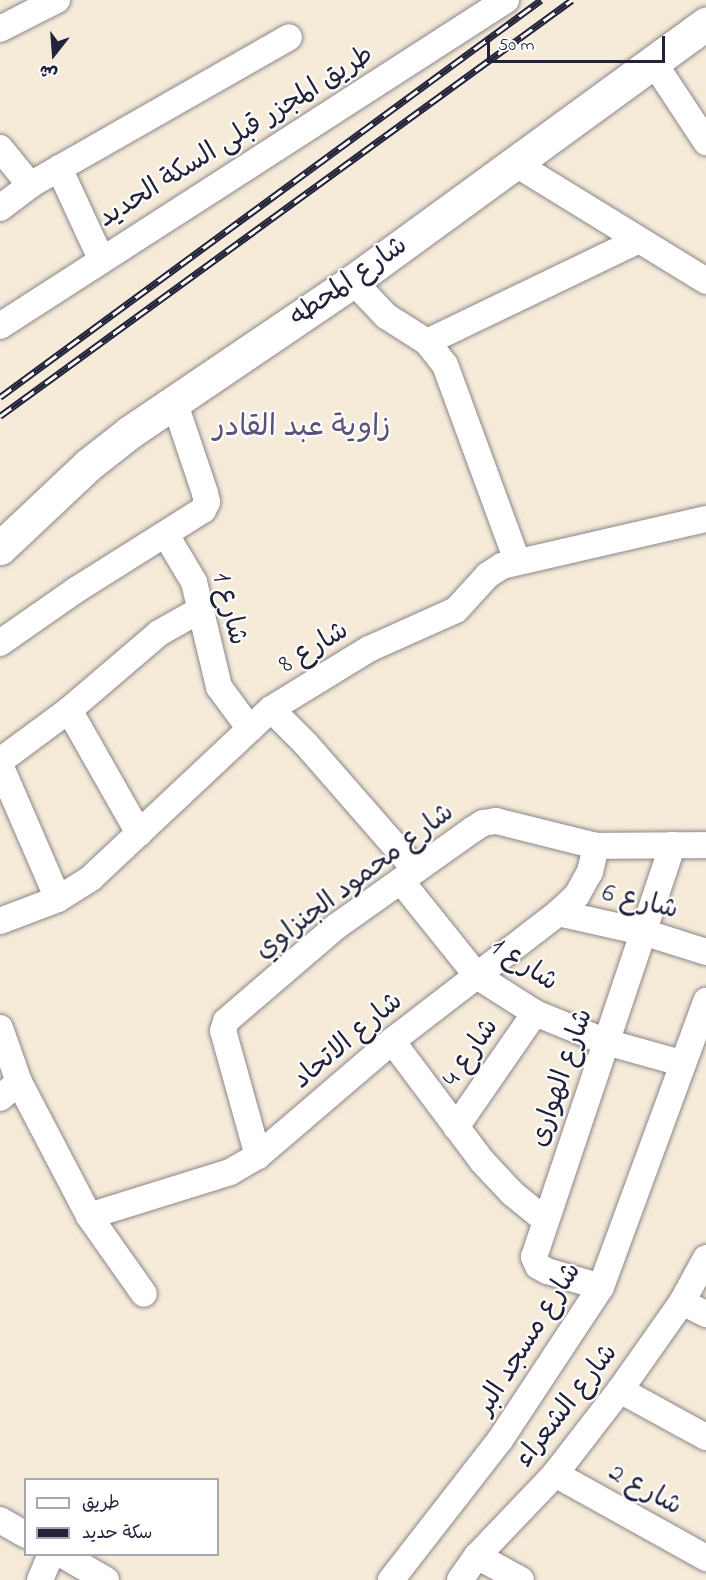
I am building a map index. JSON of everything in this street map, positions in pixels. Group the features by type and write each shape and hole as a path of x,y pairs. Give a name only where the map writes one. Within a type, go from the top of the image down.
{"street":[{"path":"0,29 57,0"},
{"name":"طريق المجزر قبلى السكة الحديد","path":"0,326 506,0"},
{"name":"شارع المحطه","path":"0,548 88,465 174,401 353,281 706,24"},
{"path":"0,208 30,184 289,37"},
{"path":"654,63 706,142"},
{"path":"0,148 30,184"},
{"path":"516,164 706,281"},
{"path":"59,168 101,259"},
{"path":"427,342 639,240"},
{"path":"353,281 386,316 427,342 451,376 517,561"},
{"path":"0,643 76,590 197,516 207,502 174,401"},
{"name":"شارع 8","path":"0,921 58,899 91,878 271,709 369,649 456,610 489,575 517,561 706,519"},
{"name":"شارع 1","path":"166,535 188,568 219,687 250,729"},
{"path":"58,899 0,763 69,710 159,633 200,610"},
{"name":"شارع 1","path":"271,709 306,744 409,875 477,976 535,1013 606,1042 681,1063"},
{"path":"69,710 139,833"},
{"name":"شارع محمود الجنزاوي","path":"258,1156 225,1041 223,1031 226,1021 338,926 472,830 496,821 596,846 706,843"},
{"name":"شارع الهوارى","path":"601,1287 538,1266 534,1257 673,845"},
{"name":"شارع الاتحاد","path":"89,1215 231,1172 258,1156 392,1041 558,913 578,895 591,872 596,846"},
{"name":"شارع 6","path":"558,913 643,932 706,952"},
{"name":"شارع مسجد البر","path":"391,1580 500,1440 601,1287 681,1063 706,1001"},
{"name":"شارع 4","path":"456,1127 535,1013"},
{"path":"0,1029 10,1090 89,1215 144,1294"},
{"path":"392,1041 456,1127 505,1185 545,1220"},
{"name":"شارع الشعراء","path":"460,1580 477,1556 555,1474 620,1390 682,1302 706,1258"},
{"path":"682,1302 706,1314"},
{"path":"620,1390 706,1437"},
{"name":"شارع 2","path":"555,1474 706,1558"},
{"path":"0,1520 24,1534"},
{"path":"40,1580 50,1556"},
{"path":"64,1556 106,1580"},
{"path":"477,1556 522,1580"}],"railway":[{"path":"0,397 541,0"},
{"path":"0,416 572,0"}],"district":[{"name":"زاوية عبد القادر","path":"302,428"}]}
